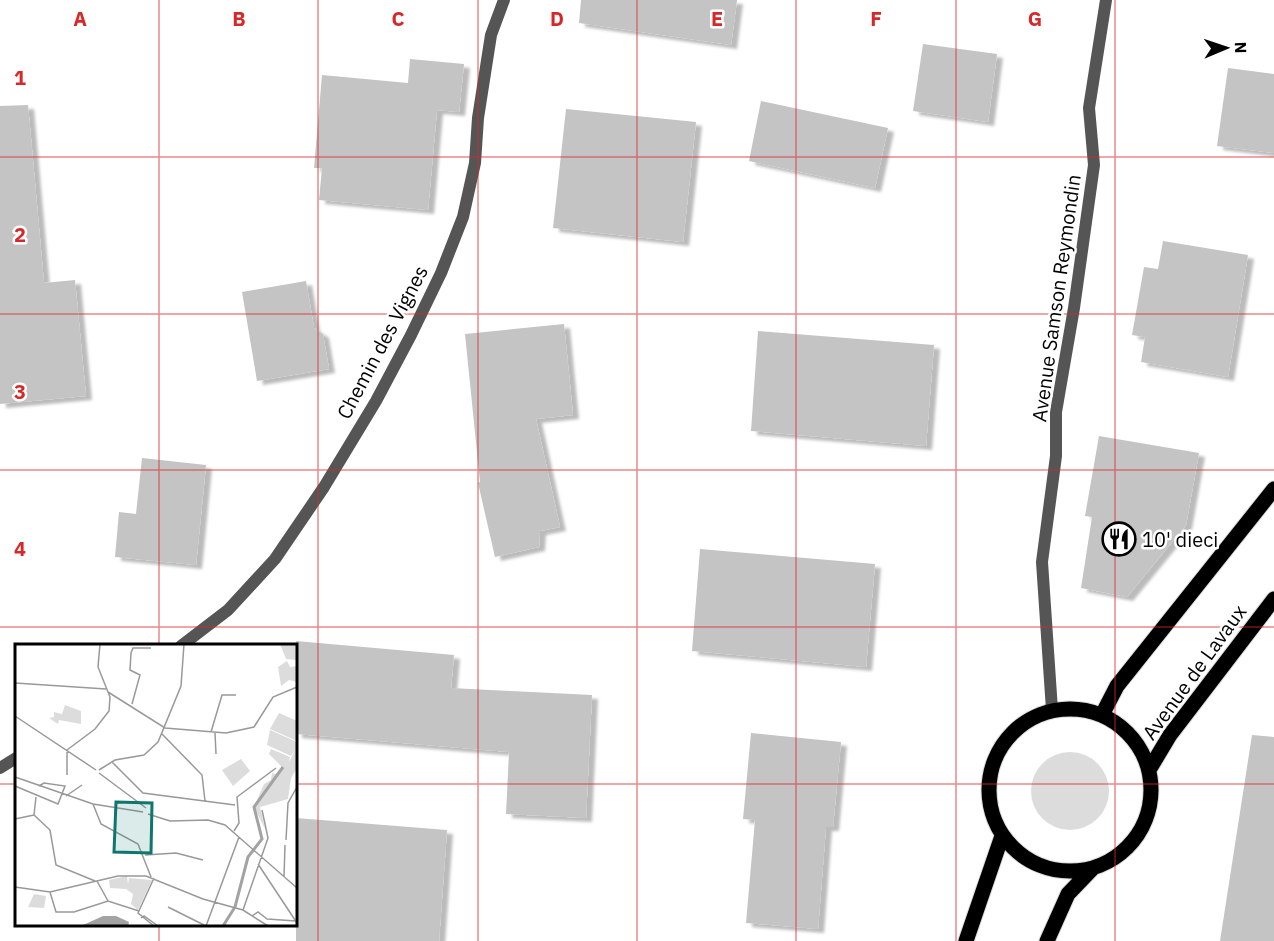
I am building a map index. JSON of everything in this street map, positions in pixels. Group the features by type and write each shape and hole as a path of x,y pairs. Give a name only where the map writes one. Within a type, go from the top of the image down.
{"main road":[{"path":"1102,715 1117,686 1274,489"},
{"name":"Avenue de Lavaux","path":"1149,770 1170,735 1274,599"},
{"path":"1077,709 1102,715 1124,728 1140,747 1149,770 1151,795 1146,820 1133,842 1114,859 1092,869 1066,873 1042,867 1020,855 1002,837 991,813 988,785 993,760 1008,736 1028,719 1052,710 1077,709"},
{"path":"966,941 1002,837"},
{"path":"1047,941 1068,894 1092,869"}],"street":[{"name":"Chemin des Vignes","path":"183,644 228,610 275,559 324,487 411,335 441,273 463,217 475,163 478,118 491,35 504,0"},
{"name":"Avenue Samson Reymondin","path":"1052,710 1042,562 1056,456 1056,412 1094,165 1089,108 1106,0"},
{"path":"0,768 15,759"}],"shaded area":[{"path":"1070,752 1085,755 1098,763 1106,776 1109,791 1106,806 1098,819 1085,827 1070,830 1055,827 1042,819 1034,806 1031,791 1034,776 1042,763 1055,755"}],"building":[{"path":"581,0 737,0 731,45 579,23"},
{"path":"923,44 997,54 988,122 913,111"},
{"path":"410,59 464,64 459,112 437,110 428,210 319,200 322,168 314,168 322,75 408,83"},
{"path":"1228,68 1274,74 1274,153 1217,146"},
{"path":"761,101 888,128 875,188 749,161"},
{"path":"28,105 44,283 75,280 86,396 0,404 0,106"},
{"path":"566,109 696,122 683,242 553,228"},
{"path":"1163,241 1248,255 1228,377 1141,362 1145,337 1132,335 1144,267 1158,269"},
{"path":"306,281 314,328 323,334 329,369 257,381 242,292"},
{"path":"564,324 573,415 536,419 560,527 540,531 539,547 495,557 478,483 480,482 465,334"},
{"path":"758,331 934,345 926,446 751,431"},
{"path":"1099,436 1199,453 1186,525 1127,597 1081,588 1092,517 1085,516"},
{"path":"142,458 206,465 196,565 115,557 119,512 136,514"},
{"path":"700,549 875,564 866,667 692,651"},
{"path":"296,641 454,655 451,688 592,695 586,818 506,814 509,752 297,734"},
{"path":"751,733 841,742 833,827 826,827 818,929 746,923 755,820 743,819"},
{"path":"1252,735 1274,737 1274,941 1220,941"},
{"path":"297,818 447,830 439,941 296,941"}],"place":[{"name":"10' dieci","path":"1119,539"}]}
